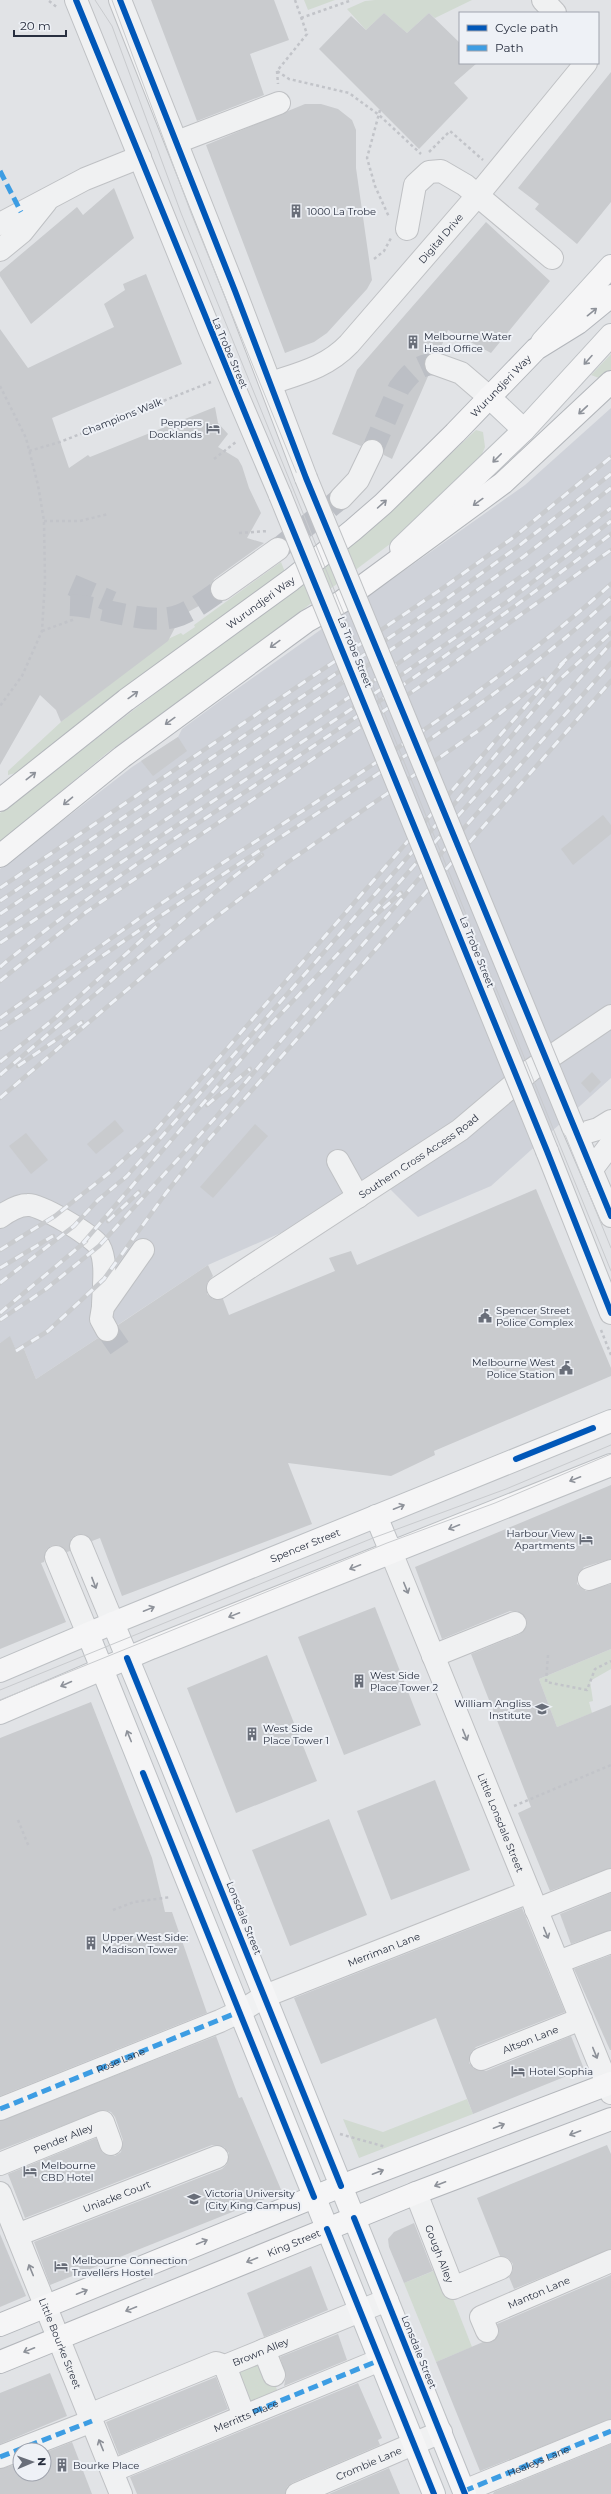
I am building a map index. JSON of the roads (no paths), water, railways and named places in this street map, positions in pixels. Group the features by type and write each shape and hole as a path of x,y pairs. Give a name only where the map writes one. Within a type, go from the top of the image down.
{"main road":[{"name":"Wurundjeri Way","path":"0,800 126,700 274,592 353,530 383,504 536,349 611,266"},
{"name":"Wurundjeri Way","path":"536,349 578,323 611,296"},
{"path":"0,856 122,756 307,621 405,545 524,430 611,335"},
{"path":"307,621 341,602 503,483 611,382"},
{"path":"489,397 524,430"},
{"name":"Spencer Street","path":"0,1671 113,1623 611,1421"},
{"path":"0,1712 102,1668 611,1465"},
{"path":"376,1516 391,1552"},
{"name":"Lonsdale Street","path":"113,1623 238,1928 465,2493"},
{"path":"88,1634 143,1773 241,2011 359,2311 434,2494"},
{"path":"143,1773 170,1761"},
{"path":"211,1939 238,1928"},
{"path":"0,2325 342,2186 449,2145 610,2087"},
{"name":"King Street","path":"0,2362 416,2193 611,2119"},
{"path":"449,2145 462,2176"}],"street":[{"name":"La Trobe Street","path":"76,0 210,331 280,495 547,1151 611,1313"},
{"path":"120,0 271,383 306,478 611,1216"},
{"path":"543,0 554,12"},
{"name":"Digital Drive","path":"271,383 323,365 336,357 349,344 476,196 585,64"},
{"path":"177,142 279,103"},
{"path":"0,224 85,179 140,157"},
{"path":"396,227 411,218 412,191 418,180 429,172 447,173 552,258"},
{"path":"0,250 22,232 49,197"},
{"path":"436,364 461,372 489,397"},
{"path":"341,498 358,480 372,451"},
{"path":"222,589 274,540"},
{"name":"Southern Cross Access Road","path":"218,1288 460,1130 531,1070 611,1016"},
{"path":"575,1131 598,1129 611,1121"},
{"path":"592,1169 611,1144"},
{"path":"338,1162 358,1197"},
{"path":"0,1217 17,1207 29,1205 66,1222 92,1239 99,1246 103,1258 103,1307 101,1319 107,1330"},
{"path":"103,1307 144,1250"},
{"path":"80,1546 113,1623"},
{"name":"Little Lonsdale Street","path":"391,1552 610,2087"},
{"path":"56,1557 88,1634"},
{"path":"589,1579 611,1571"},
{"path":"433,1656 515,1623"},
{"name":"Merriman Lane","path":"241,2011 265,1996 533,1901 611,1880"},
{"path":"558,1962 611,1942"},
{"name":"Rose Lane","path":"0,2109 241,2011"},
{"name":"Altson Lane","path":"480,2059 581,2019"},
{"name":"Pender Alley","path":"0,2164 103,2122 111,2144"},
{"name":"Uniacke Court","path":"10,2230 217,2158"},
{"name":"Little Bourke Street","path":"0,2193 10,2230 46,2306 121,2494"},
{"name":"Gough Alley","path":"416,2193 453,2288 501,2268"},
{"name":"Manton Lane","path":"486,2331 481,2317 611,2261"},
{"name":"Brown Alley","path":"91,2418 216,2363 225,2366 387,2300"},
{"path":"264,2350 274,2375"},
{"name":"Merritts Place","path":"112,2471 380,2360"},
{"path":"225,2366 249,2414"},
{"path":"0,2457 91,2418"},
{"name":"Healeys Lane","path":"465,2493 611,2431"},
{"name":"Crombie Lane","path":"297,2494 441,2432"}],"tunnel":[{"path":"372,451 399,388 414,371 429,364 436,364"},
{"path":"278,549 341,498"},
{"path":"72,585 112,602"},
{"path":"70,605 155,619 168,618 191,610 222,589"},
{"path":"107,1330 123,1353"}],"tram line":[{"path":"95,0 112,26 181,213 611,1271"},
{"path":"112,0 191,213 611,1248"},
{"path":"0,1690 373,1538 506,1489 611,1445"},
{"path":"0,1700 387,1543 495,1503 611,1454"}],"railway":[{"path":"0,888 440,590 514,537 611,457"},
{"path":"0,901 442,602 516,548 611,474"},
{"path":"0,914 448,611 523,557 611,488"},
{"path":"0,930 366,686 529,571 611,508"},
{"path":"0,943 368,698 508,601 611,521"},
{"path":"0,967 91,896 433,664 523,600 611,534"},
{"path":"0,981 86,912 431,679 611,550"},
{"path":"0,1018 144,915 383,758 442,717 500,675 556,631 611,584"},
{"path":"0,1029 171,909 435,736 525,670 569,635 611,598"},
{"path":"560,665 611,618"},
{"path":"0,1283 74,1226 98,1200 127,1176 450,809 559,680 611,633"},
{"path":"374,911 611,643"},
{"path":"0,1250 55,1216 109,1173 156,1130 564,662"},
{"path":"0,1320 46,1289 99,1246 216,1117 422,875 611,663"},
{"path":"0,1098 182,943 288,862 478,731 543,679"},
{"path":"16,1351 48,1331 104,1279 166,1193 204,1145 611,681"},
{"path":"0,1075 232,878 262,855"},
{"path":"83,1243 273,1022 371,919 401,893"},
{"path":"0,1062 54,1019 158,925"},
{"path":"18,1066 82,1022"},
{"path":"207,1105 250,1069"},
{"path":"108,1221 139,1192"},
{"path":"0,1268 53,1236"},
{"path":"0,1313 86,1241"}],"place":[{"name":"1000 La Trobe","path":"296,211"},
{"name":"Melbourne Water Head Office","path":"413,342"},
{"name":"Peppers Docklands","path":"213,428"},
{"name":"Spencer Street Police Complex","path":"485,1316"},
{"name":"Melbourne West Police Station","path":"566,1368"},
{"name":"Harbour View Apartments","path":"586,1539"},
{"name":"West Side Place Tower 2","path":"359,1681"},
{"name":"William Angliss Institute","path":"542,1709"},
{"name":"West Side Place Tower 1","path":"252,1734"},
{"name":"Upper West Side: Madison Tower","path":"91,1943"},
{"name":"Hotel Sophia","path":"518,2071"},
{"name":"Melbourne CBD Hotel","path":"30,2171"},
{"name":"Victoria University (City King Campus)","path":"194,2199"},
{"name":"Melbourne Connection Travellers Hostel","path":"61,2266"},
{"name":"Bourke Place","path":"62,2465"}]}
